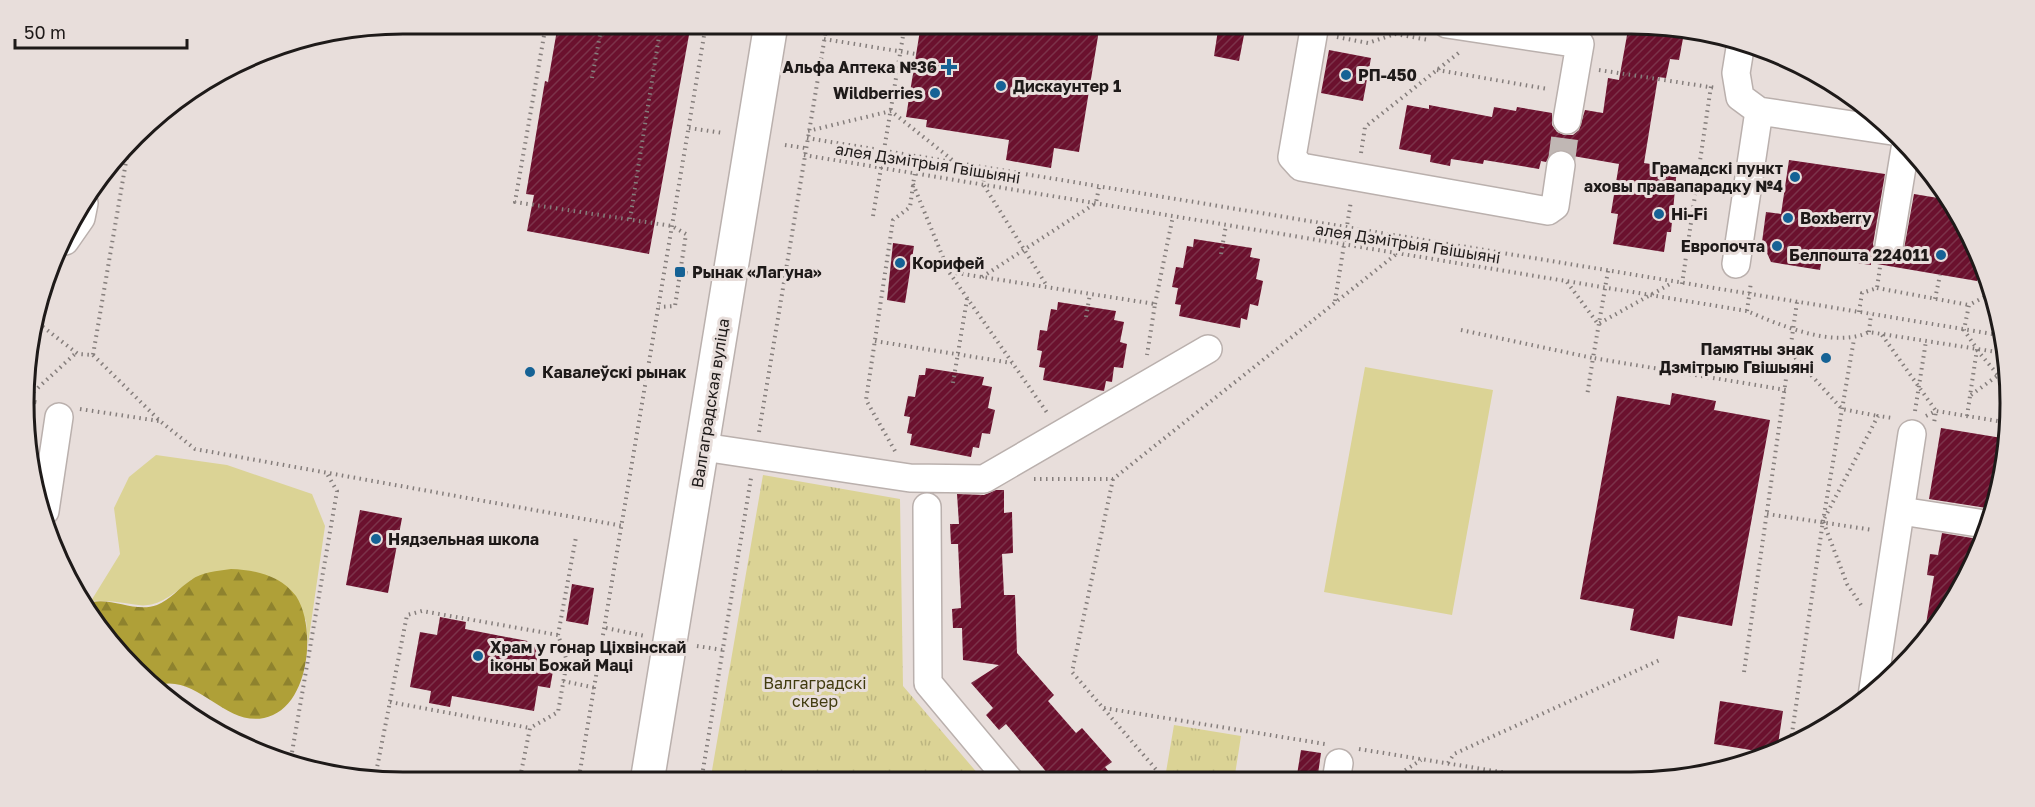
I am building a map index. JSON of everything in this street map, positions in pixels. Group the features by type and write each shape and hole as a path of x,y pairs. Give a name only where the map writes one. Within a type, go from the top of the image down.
{"main road":[{"name":"Валгаградская вуліца","path":"649,772 769,34"}],"lane":[{"path":"1314,34 1292,157 1301,167 1548,211 1555,206 1561,165"},
{"path":"1512,34 1580,44 1567,120"},
{"path":"1740,51 1736,73 1740,97 1759,111 1878,129"},
{"path":"1736,264 1759,111"},
{"path":"1889,246 1904,155"},
{"path":"703,447 910,478 984,479 1208,349"},
{"path":"45,487 61,410"},
{"path":"1874,682 1900,522 1912,423"},
{"path":"927,507 928,683 1002,772"},
{"path":"1900,522 1980,525"}],"path":[{"path":"544,34 515,202 672,226 686,234 675,306 659,307"},
{"path":"592,78 600,34"},
{"path":"630,219 659,34"},
{"path":"580,772 704,34"},
{"path":"703,772 825,34"},
{"path":"873,216 904,34"},
{"path":"1335,302 1365,127 1437,69 1487,34"},
{"path":"824,39 916,54"},
{"path":"1437,69 1572,93"},
{"path":"1682,284 1711,89"},
{"path":"808,131 891,111"},
{"path":"891,111 957,163"},
{"path":"688,128 723,133"},
{"name":"алея Дзмітрыя Гвішыяні","path":"807,138 1993,334"},
{"path":"785,145 805,148"},
{"name":"алея Дзмітрыя Гвішыяні","path":"804,155 1747,311 1793,330 1854,339"},
{"path":"910,478 866,400 893,220 910,207 917,157"},
{"path":"93,355 126,160"},
{"path":"986,168 983,184 1047,287"},
{"path":"913,183 950,272 1062,434"},
{"path":"982,277 1096,203 1099,187"},
{"path":"1142,387 1155,304 1173,216"},
{"path":"1221,254 1226,225"},
{"path":"1031,479 1113,479 1415,240"},
{"path":"950,272 1155,304"},
{"path":"1587,396 1608,272"},
{"path":"1935,299 1940,274"},
{"path":"1567,281 1598,324"},
{"path":"1598,324 1673,283"},
{"path":"1876,288 1969,305 1985,297"},
{"path":"1086,317 1090,294"},
{"path":"953,382 967,298"},
{"path":"1744,672 1797,303"},
{"path":"1969,305 1964,330 1998,375 1970,395"},
{"path":"1869,332 1871,314"},
{"path":"43,327 76,353 93,355 160,421 195,448 623,526"},
{"path":"1461,330 1537,344 1593,358 1786,390"},
{"path":"1792,736 1823,521 1854,339 1869,332 1996,352"},
{"path":"875,341 1013,363"},
{"path":"1912,423 1926,341"},
{"path":"1967,416 1977,349"},
{"path":"35,391 76,353"},
{"path":"1791,353 1842,409 1912,423 1936,411 2000,421"},
{"path":"34,402 61,410 160,421"},
{"path":"1878,416 1823,521 1847,584 1881,632"},
{"path":"292,755 337,491 327,472"},
{"path":"1113,479 1072,672 1158,772"},
{"path":"1767,514 1823,521 1900,522"},
{"path":"390,702 530,728 558,712 567,661 558,635 576,537"},
{"path":"376,772 407,615 422,611 558,635"},
{"path":"1448,764 1454,754 1662,658"},
{"path":"564,681 596,688"},
{"path":"521,772 530,728"},
{"path":"1402,772 1421,759"}],"green space":[{"path":"1365,367 1493,390 1452,615 1324,592"},
{"path":"156,455 227,465 312,494 325,526 308,644 306,620 192,579 163,600 152,604 92,601 120,554 114,508 129,477"},
{"name":"Валгаградскі сквер","path":"763,475 900,499 903,686 976,772 712,772"},
{"path":"231,569 258,572 275,578 290,589 302,609 307,643 302,678 295,694 285,707 273,715 257,719 242,717 186,687 171,683 164,684 126,647 93,602 102,601 139,607 157,605 195,577"},
{"path":"1174,725 1241,736 1235,772 1166,772"}],"building":[{"path":"556,34 689,34 649,254 527,231 534,195 526,194 545,81 548,82"},
{"name":"Дискаунтер 1","path":"919,34 1098,34 1079,152 1054,148 1051,168 1006,160 1009,140 926,127 927,120 906,117"},
{"path":"1217,34 1244,35 1239,61 1214,56"},
{"path":"1627,34 1683,39 1679,60 1670,59 1666,78 1658,77 1644,163 1677,168 1671,232 1667,232 1664,252 1613,244 1618,214 1611,213 1619,164 1573,156 1563,149 1555,151 1546,162 1541,161 1539,169 1484,160 1483,164 1451,159 1450,166 1430,162 1431,155 1399,149 1407,105 1429,109 1429,105 1492,117 1494,107 1516,111 1517,107 1552,113 1552,125 1557,132 1573,135 1579,130 1585,110 1603,113 1608,78 1619,80"},
{"name":"РП-450","path":"1329,50 1371,58 1363,101 1321,93"},
{"path":"1789,160 1885,174 1873,244 1875,252 1886,261 1895,260 1904,249 1914,194 1938,198 1962,240 1978,277 1977,281 1871,263 1871,265 1822,258 1820,270 1771,262 1762,242 1766,212 1781,214"},
{"path":"1194,239 1252,248 1250,257 1260,259 1256,279 1263,281 1258,306 1250,304 1247,320 1241,318 1240,328 1179,316 1181,305 1175,304 1178,288 1172,287 1176,267 1183,268 1187,246 1193,247"},
{"name":"Корифей","path":"893,243 914,246 905,303 887,300"},
{"path":"1058,302 1116,311 1114,320 1124,322 1120,342 1127,344 1123,368 1114,367 1112,382 1106,381 1104,391 1043,380 1045,368 1039,367 1042,351 1037,350 1040,330 1047,331 1051,309 1057,310"},
{"path":"926,368 984,377 982,385 992,387 988,408 995,410 990,434 982,433 979,448 973,447 971,457 910,445 912,434 907,433 910,417 904,416 908,396 915,397 919,375 925,375"},
{"path":"1672,393 1716,401 1714,410 1770,420 1732,626 1678,616 1674,639 1630,630 1634,609 1580,599 1617,396 1670,405"},
{"path":"1941,428 1999,437 1985,508 1929,499"},
{"path":"996,490 1004,490 1004,513 1012,512 1013,553 1002,554 1004,595 1015,595 1017,653 1054,695 1048,701 1076,733 1082,728 1112,762 1105,767 1109,772 1046,772 1006,724 999,730 986,715 993,708 971,683 999,665 963,660 962,628 953,628 952,609 961,608 958,544 951,544 950,524 959,524 957,494 984,495"},
{"path":"360,510 402,518 388,593 346,585"},
{"path":"1942,533 1975,538 1951,588 1926,626 1934,576 1927,575 1930,554 1938,555"},
{"path":"572,584 594,588 588,625 566,621"},
{"name":"Храм у гонар Ціхвінскай іконы Божай Маці","path":"440,617 466,622 465,629 543,644 539,668 553,671 550,688 538,686 534,711 452,696 450,707 429,703 431,691 410,687 420,632 437,635"},
{"path":"1720,701 1783,711 1778,742 1756,751 1714,744"},
{"path":"1301,750 1321,753 1318,772 1297,772"}],"tunnel":[{"path":"1561,165 1567,120"}],"place":[{"name":"Альфа Аптека №36","path":"949,67"},
{"name":"РП-450","path":"1346,75"},
{"name":"Дискаунтер 1","path":"1001,86"},
{"name":"Wildberries","path":"935,93"},
{"name":"Грамадскі пункт аховы правапарадку №4","path":"1795,177"},
{"name":"Hi-Fi","path":"1659,214"},
{"name":"Boxberry","path":"1788,218"},
{"name":"Европочта","path":"1777,246"},
{"name":"Белпошта 224011","path":"1941,255"},
{"name":"Корифей","path":"900,263"},
{"name":"Рынак «Лагуна»","path":"680,272"},
{"name":"Памятны знак Дзмітрыю Гвішыяні","path":"1826,358"},
{"name":"Кавалеўскі рынак","path":"530,372"},
{"name":"Нядзельная школа","path":"376,539"},
{"name":"Храм у гонар Ціхвінскай іконы Божай Маці","path":"478,656"}]}
